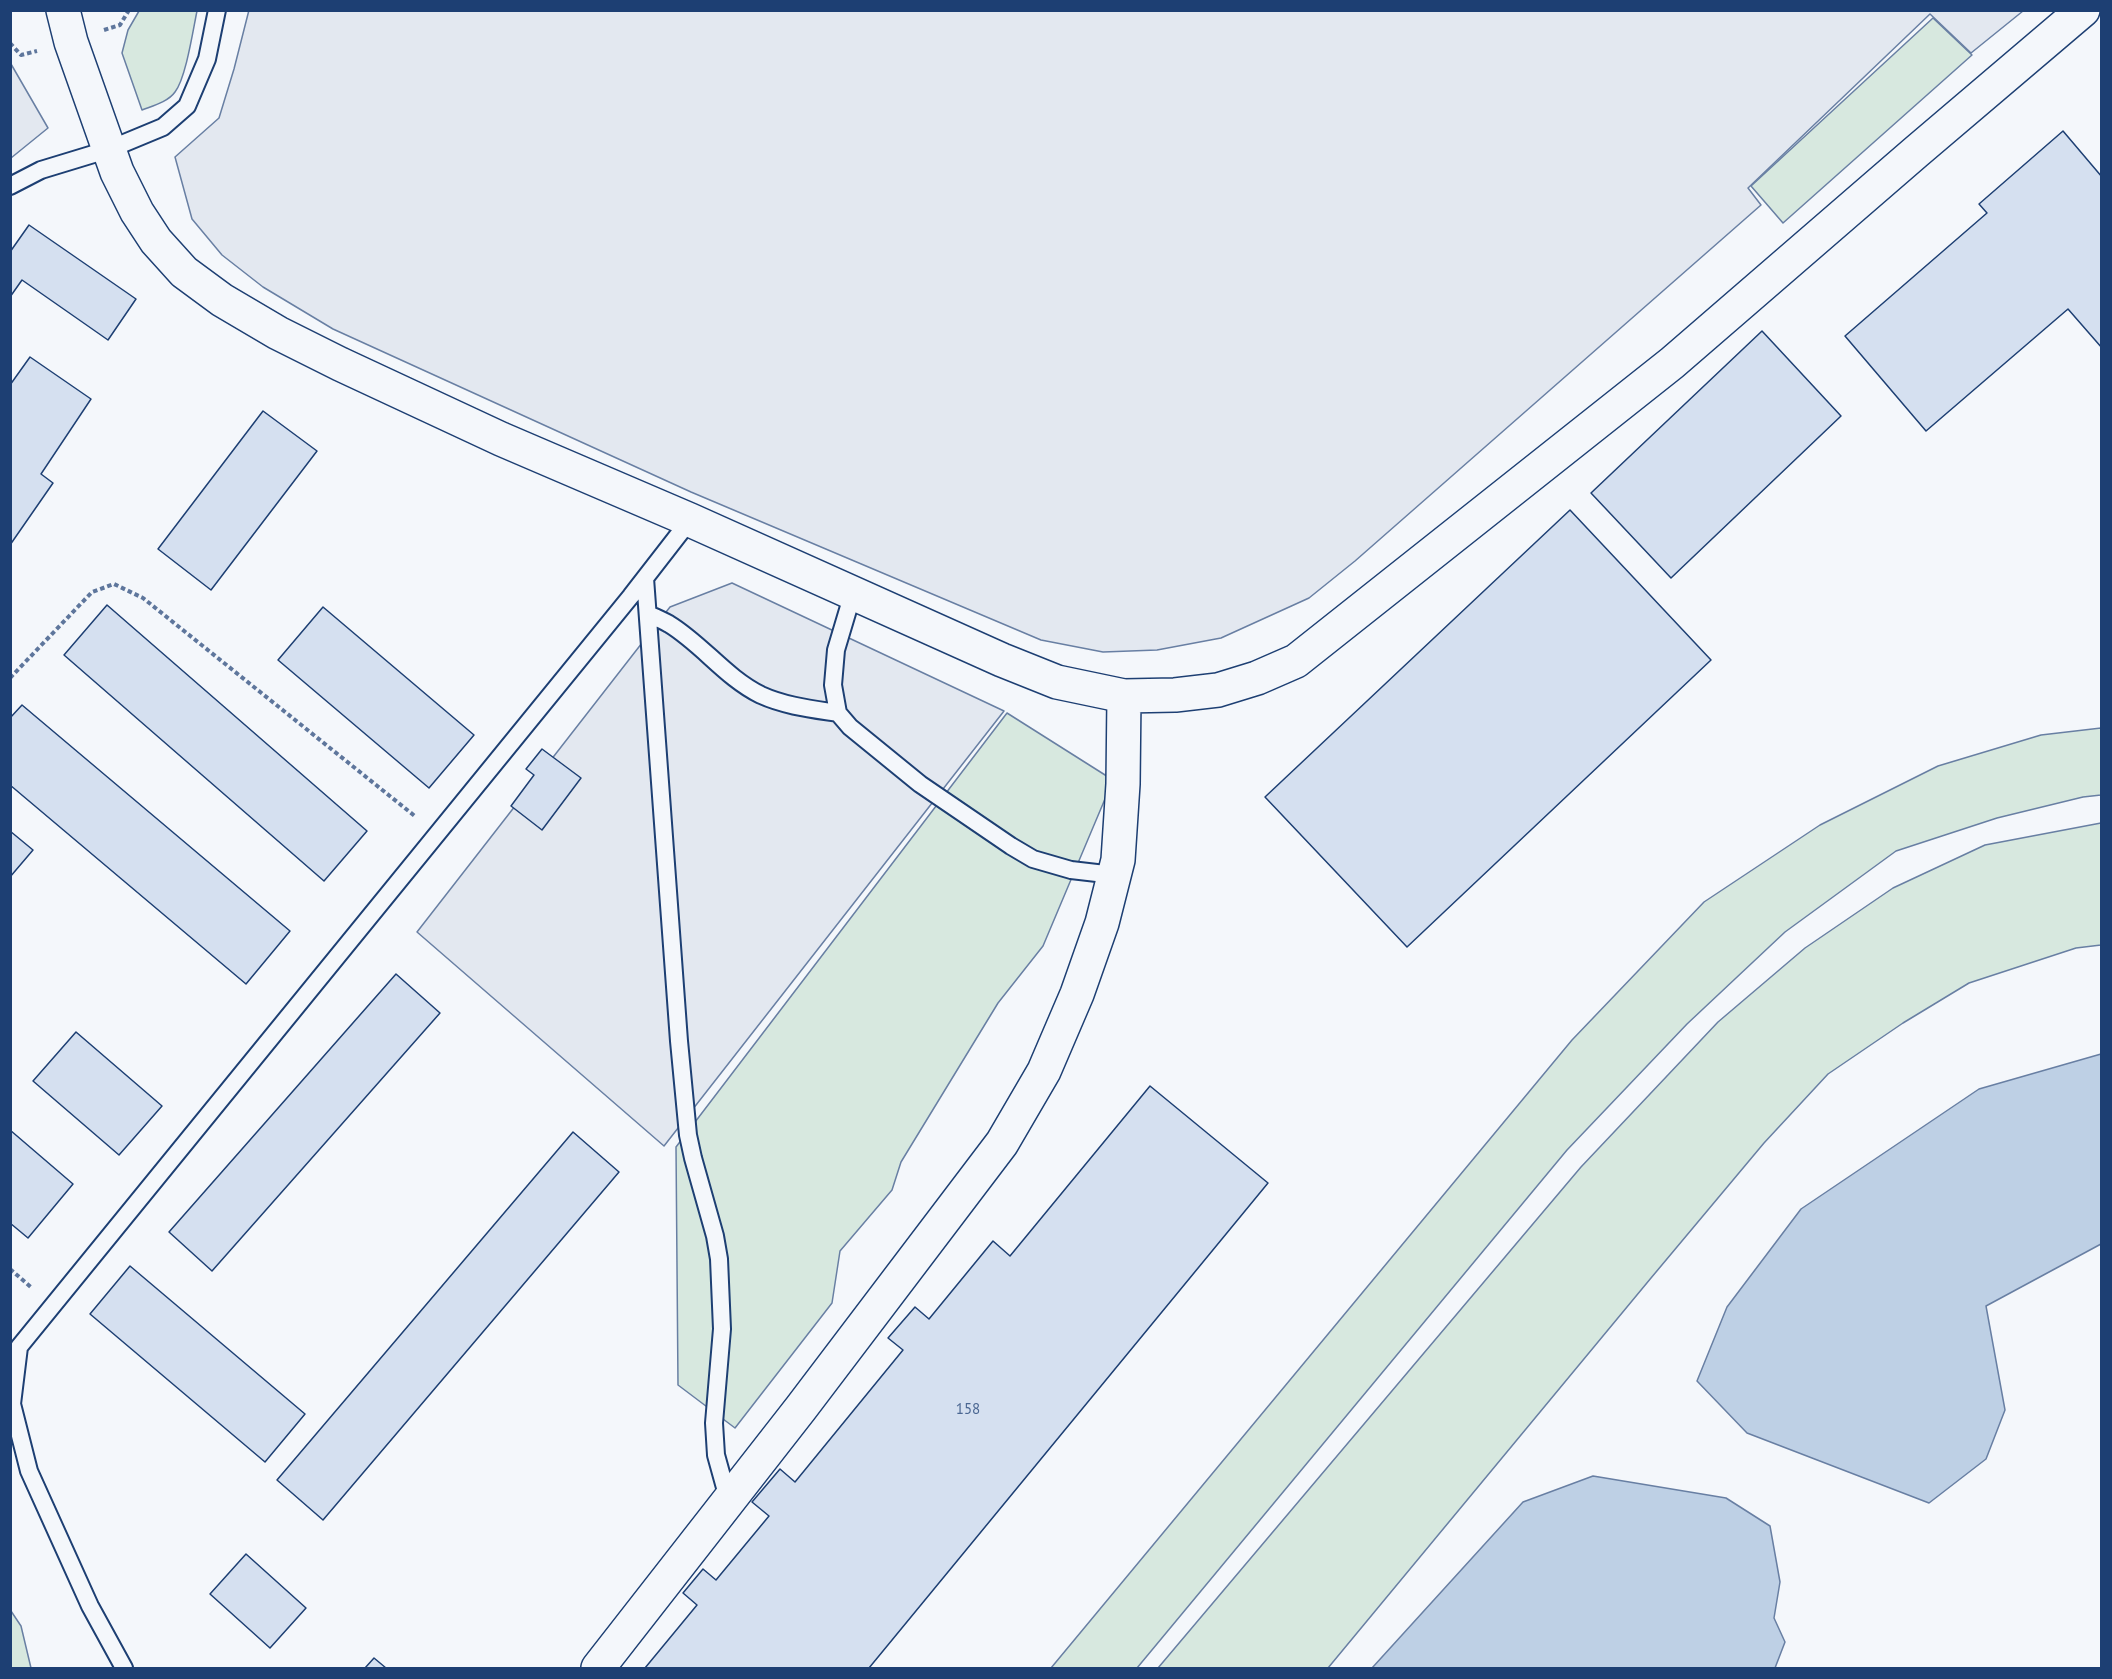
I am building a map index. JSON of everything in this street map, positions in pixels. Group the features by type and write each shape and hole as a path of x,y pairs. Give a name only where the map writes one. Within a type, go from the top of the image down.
{"street":[{"path":"63,10 117,172 137,212 156,241 184,272 222,300 278,333 340,364 501,438 1002,660 1057,682 1124,696 1175,695 1218,690 1257,678 1296,661 1672,363 2083,10"},
{"path":"597,1668 729,1502 1002,1143 1044,1071 1077,994 1102,923 1118,860 1123,784 1124,696"}],"lane":[{"path":"10,186 41,170 110,149 164,127 187,106 207,59 217,10"},
{"path":"124,1668 90,1606 29,1471 12,1404 20,1347 690,520"},
{"path":"645,578 687,1124 693,1158 715,1236 719,1259 722,1329 714,1423 717,1455 729,1502"},
{"path":"853,593 836,650 833,685 838,713 850,727 920,784 1032,859 1053,866 1114,875"},
{"path":"648,614 675,628 760,695 782,703 838,713"}],"path":[{"path":"10,678 92,592 114,584 143,598 437,834"}],"shaded area":[{"path":"249,10 2023,11 1971,53 1930,14 1748,188 1761,205 1355,561 1309,598 1221,638 1157,650 1103,652 1041,640 691,492 333,329 263,287 222,255 192,219 175,157 219,118"},
{"path":"139,11 197,11 189,53 179,85 168,98 142,110 122,53 128,30"},
{"path":"1933,18 1972,55 1783,223 1751,186"},
{"path":"11,64 48,128 10,158"},
{"path":"732,583 1004,711 664,1146 417,932 670,607"},
{"path":"1007,713 1113,780 1043,946 998,1003 901,1162 892,1190 840,1251 832,1303 735,1428 678,1385 676,1147"},
{"path":"2101,728 2101,795 2083,797 1997,818 1896,851 1785,932 1687,1024 1567,1150 1137,1668 1051,1668 1572,1040 1704,902 1820,825 1938,766 2041,735"},
{"path":"2101,823 2101,945 2076,948 1969,983 1903,1023 1828,1074 1764,1143 1328,1668 1158,1668 1581,1167 1718,1022 1805,948 1893,888 1985,845"},
{"path":"11,1611 21,1626 31,1668 11,1668"}],"water":[{"path":"2101,1054 2101,1244 1986,1306 2005,1410 1986,1459 1929,1503 1747,1433 1697,1381 1727,1307 1801,1209 1979,1089"},
{"path":"1593,1476 1726,1498 1770,1526 1780,1582 1774,1618 1785,1642 1775,1668 1372,1668 1523,1502"}],"building":[{"path":"2063,131 2102,177 2102,348 2068,309 1926,431 1845,336 1987,213 1979,204"},
{"path":"29,225 136,299 108,340 22,280 10,297 10,252"},
{"path":"1762,331 1841,416 1671,578 1591,493"},
{"path":"30,357 91,399 41,474 53,483 10,545 10,385"},
{"path":"263,411 317,451 211,590 158,549"},
{"path":"1570,510 1711,660 1407,947 1265,797"},
{"path":"107,605 367,831 324,881 64,655"},
{"path":"323,607 474,735 429,788 278,660"},
{"path":"22,705 290,931 246,984 10,785 10,718"},
{"path":"542,749 581,778 542,830 511,806 534,775 526,769"},
{"path":"10,831 33,850 10,877"},
{"path":"396,974 440,1013 212,1271 169,1232"},
{"path":"76,1032 162,1106 119,1155 33,1081"},
{"path":"1150,1086 1268,1183 869,1668 645,1668 697,1605 683,1593 703,1569 716,1580 769,1516 752,1502 780,1469 795,1482 903,1350 888,1338 915,1307 929,1319 993,1241 1010,1256"},
{"path":"10,1130 73,1184 28,1238 10,1223"},
{"path":"573,1132 619,1172 323,1520 277,1480"},
{"path":"130,1266 305,1414 265,1462 90,1314"},
{"path":"246,1554 306,1608 270,1648 210,1594"},
{"path":"374,1658 386,1668 365,1668"}]}
